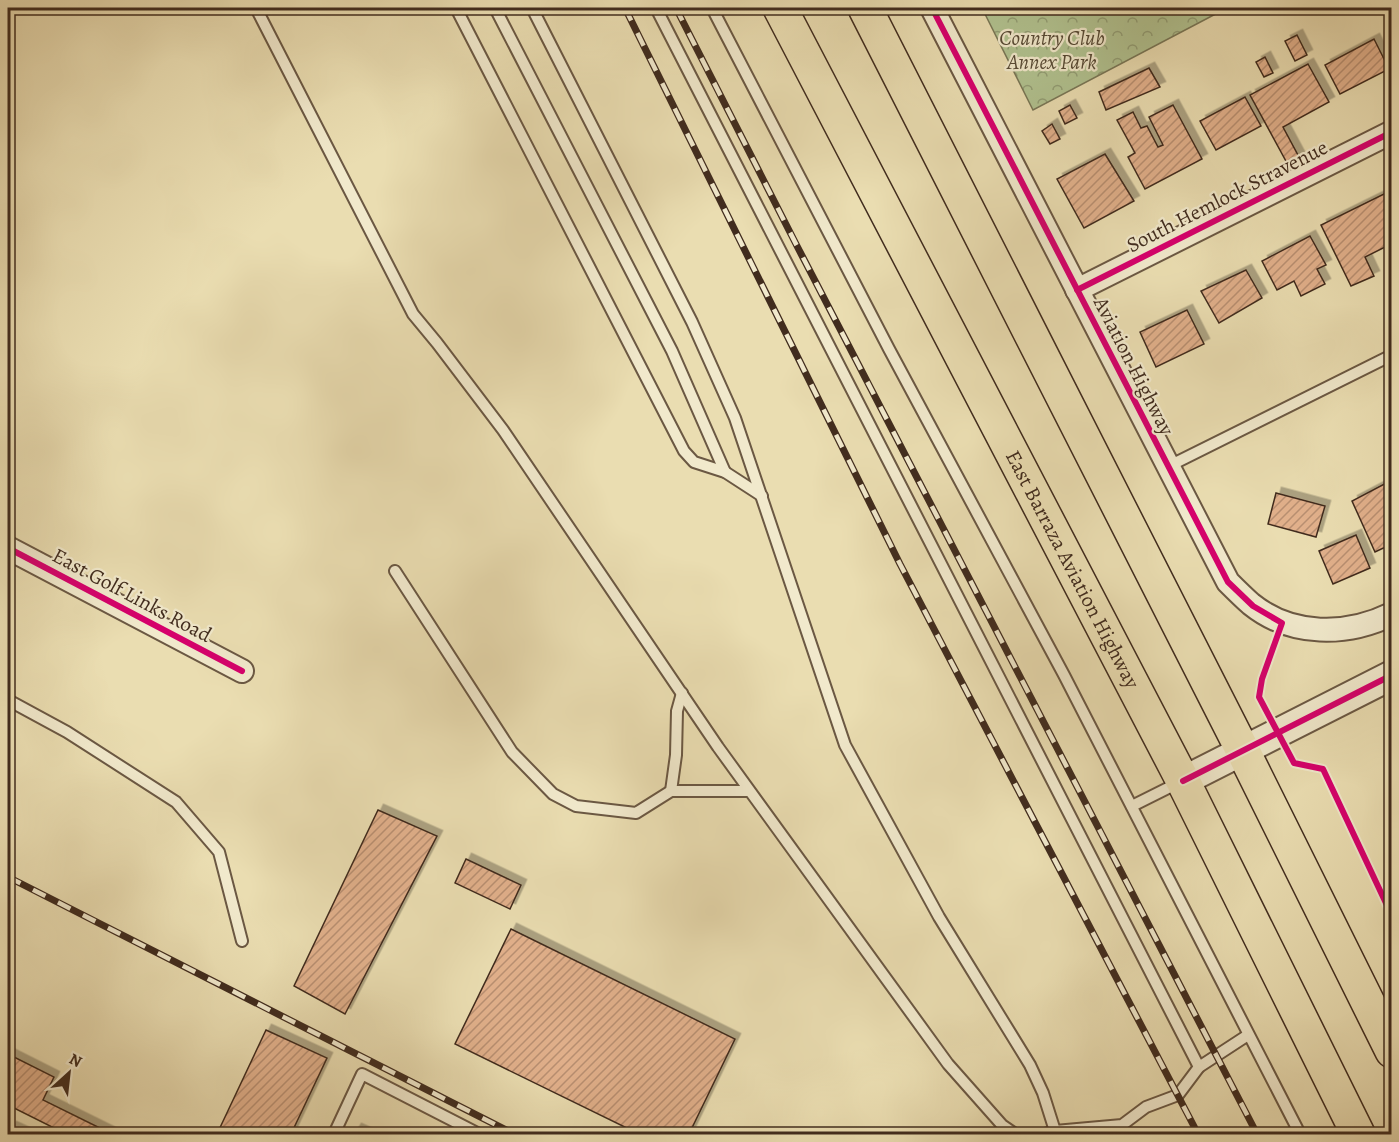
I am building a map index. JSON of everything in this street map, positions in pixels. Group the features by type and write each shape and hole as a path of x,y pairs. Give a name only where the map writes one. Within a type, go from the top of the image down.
{"main road":[{"name":"East Barraza Aviation Highway","path":"780,8 1182,781 1358,1134"},
{"path":"865,8 1243,751 1392,1051"}],"street":[{"name":"Aviation Highway","path":"932,8 1228,582 1253,606 1282,623 1309,630 1336,630 1377,621 1392,614"},
{"name":"South Hemlock Stravenue","path":"1077,290 1392,132"},
{"name":"East Golf Links Road","path":"8,548 242,671"},
{"path":"1182,781 1392,675"}],"lane":[{"path":"256,8 413,314 503,430 749,791 948,1064 1002,1125 1015,1134"},
{"path":"456,8 684,451 694,462 725,472 762,496"},
{"path":"495,8 672,351 725,472"},
{"path":"532,8 692,322 735,418 845,745 939,917 1030,1065 1043,1093 1050,1133 1122,1125 1146,1107 1178,1095 1199,1067 1248,1035"},
{"path":"656,8 1199,1067"},
{"path":"712,8 889,349 1064,675 1300,1134"},
{"path":"1167,467 1392,354"},
{"path":"395,571 512,752 553,794 576,806 636,813 672,791 749,791"},
{"path":"672,791 677,711 682,693"},
{"path":"8,700 67,732 176,802 219,852 242,941"},
{"path":"1132,806 1182,781"},
{"path":"334,1134 362,1074 479,1134"}],"green space":[{"name":"Country Club Annex Park","path":"982,8 1227,8 1033,110"}],"building":[{"path":"1297,35 1307,55 1295,61 1285,41"},
{"path":"1374,39 1389,69 1340,94 1325,65"},
{"path":"1265,57 1273,73 1264,77 1256,62"},
{"path":"1308,64 1329,102 1283,127 1299,157 1287,163 1250,95"},
{"path":"1149,68 1160,87 1106,110 1099,92"},
{"path":"1245,97 1261,126 1216,150 1200,121"},
{"path":"1070,105 1077,118 1065,124 1059,111"},
{"path":"1173,105 1202,159 1145,189 1128,157 1135,153 1117,120 1133,112 1141,128 1147,126 1158,147 1163,145 1149,117"},
{"path":"1052,124 1060,139 1050,144 1042,131"},
{"path":"1105,154 1134,201 1084,228 1057,179"},
{"path":"1386,193 1392,204 1392,261 1385,247 1365,257 1374,276 1351,286 1321,225"},
{"path":"1310,236 1326,265 1317,269 1325,284 1301,296 1294,281 1277,290 1262,261"},
{"path":"1246,270 1262,298 1219,323 1201,291"},
{"path":"1187,310 1204,344 1156,367 1140,332"},
{"path":"1392,480 1392,544 1375,552 1352,501"},
{"path":"1276,493 1325,506 1316,537 1268,524"},
{"path":"1356,535 1370,568 1333,584 1319,551"},
{"path":"378,810 437,836 345,1014 294,986"},
{"path":"466,859 521,885 510,909 455,883"},
{"path":"511,929 735,1039 689,1134 639,1134 455,1044"},
{"path":"266,1030 327,1058 291,1134 217,1134"},
{"path":"8,1054 54,1077 43,1100 112,1134 66,1134 8,1105"},
{"path":"11,1127 26,1134 8,1134"},
{"path":"356,1129 367,1134 353,1134"}],"railway":[{"path":"625,8 900,564 1198,1134"},
{"path":"676,8 1257,1134"},
{"path":"8,877 514,1134"}],"cycle path":[{"path":"932,8 1228,582 1253,606 1282,623 1262,679 1259,697 1294,763 1323,769 1392,916"},
{"path":"1077,290 1392,132"},
{"path":"8,548 242,671"},
{"path":"1183,781 1392,675"}]}
